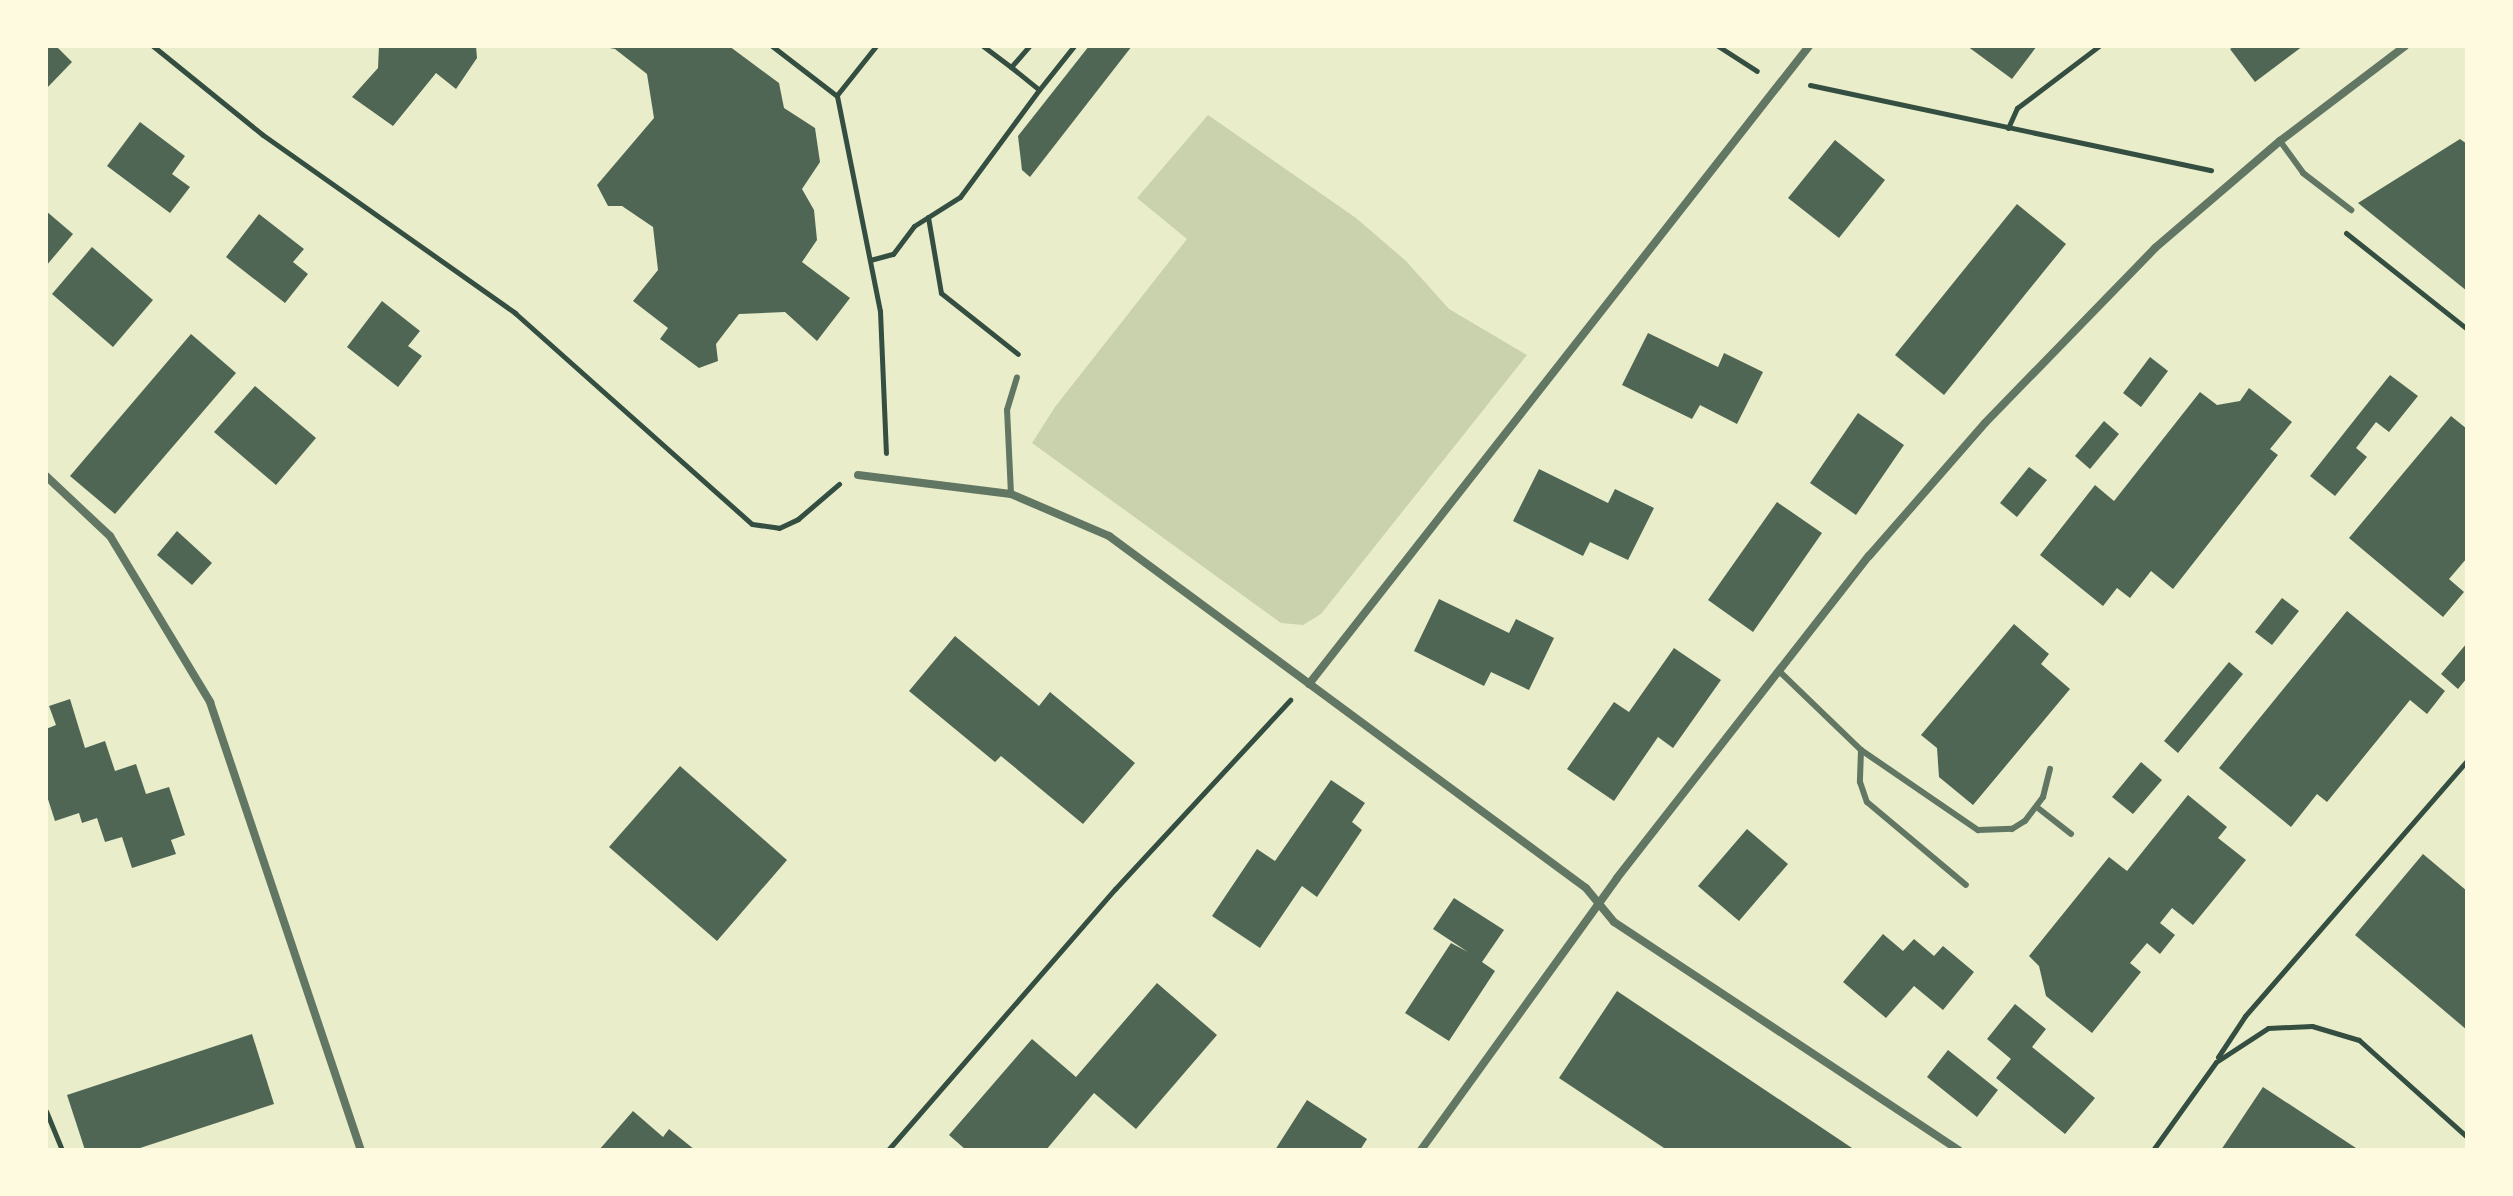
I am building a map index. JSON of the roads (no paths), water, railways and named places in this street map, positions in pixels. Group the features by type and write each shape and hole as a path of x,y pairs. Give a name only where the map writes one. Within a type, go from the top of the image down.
{"street":[{"path":"1309,684 1809,46"},
{"path":"1421,1150 1598,903 1869,556 2029,374 2155,248 2280,141 2405,46"},
{"path":"858,475 1011,494 1109,536 1586,888 1614,922 1959,1150"},
{"path":"46,476 110,536 210,702 361,1150"}],"lane":[{"path":"2280,141 2303,173 2351,210"},
{"path":"1011,494 1007,410 1017,377"},
{"path":"1779,671 1861,750 1978,830 2012,829 2038,808 2050,769"},
{"path":"1861,750 1860,782 1867,802 1966,885"},
{"path":"2038,808 2071,834"}]}
